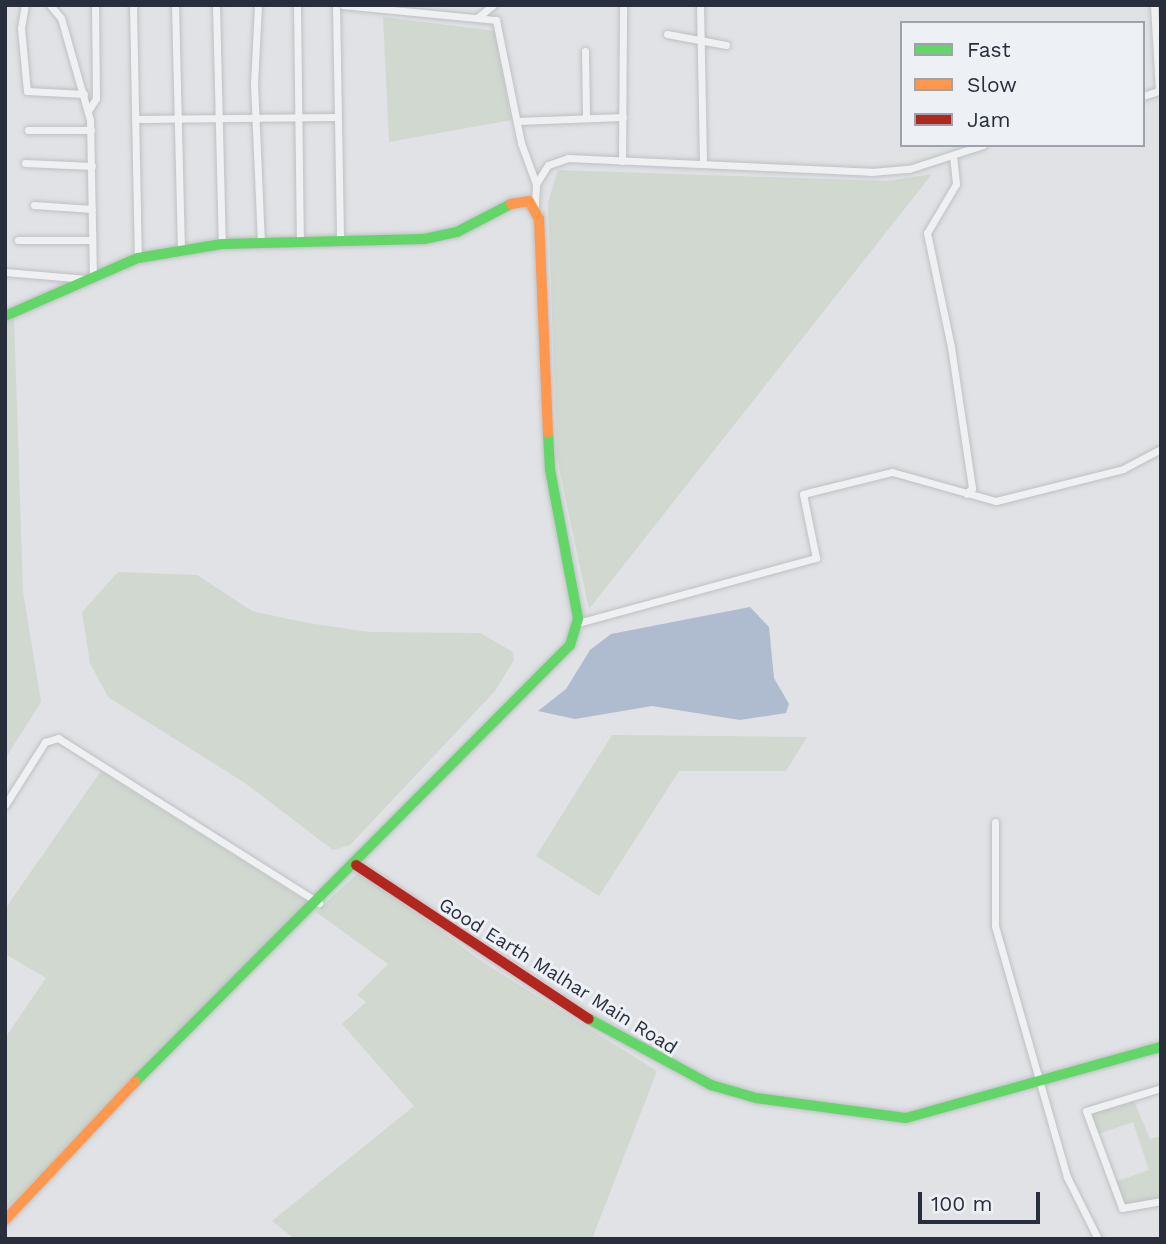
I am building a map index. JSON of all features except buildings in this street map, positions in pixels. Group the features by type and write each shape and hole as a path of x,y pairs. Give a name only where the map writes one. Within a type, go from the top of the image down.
{"street":[{"path":"25,5 21,28 27,91 84,94"},
{"path":"50,5 61,18 84,94 91,130 90,278"},
{"path":"88,111 96,98 95,5"},
{"path":"133,5 138,258"},
{"path":"175,5 181,250"},
{"path":"216,5 222,244"},
{"path":"258,5 255,118 261,243"},
{"path":"297,5 296,118 300,243"},
{"path":"337,5 340,242"},
{"path":"5,1220 106,1111 319,904 556,663 578,623 550,470 536,184 517,121 495,20 401,8 343,5"},
{"path":"477,19 494,5"},
{"path":"622,161 623,5"},
{"path":"700,5 703,164"},
{"path":"1154,5 1160,90"},
{"path":"667,34 726,45"},
{"path":"585,51 586,116"},
{"path":"517,121 586,116 624,117"},
{"path":"135,118 337,117"},
{"path":"27,131 91,130"},
{"path":"536,184 548,165 568,159 871,172 909,169 977,147"},
{"path":"953,155 956,184 927,233 961,411 972,488 966,494"},
{"path":"25,163 92,166"},
{"path":"5,316 138,258 222,244 435,237 516,202 535,205"},
{"path":"34,205 92,209"},
{"path":"18,240 92,240"},
{"path":"5,272 90,278"},
{"path":"578,623 818,554 803,494 892,472 996,501 1042,492 1123,469 1161,449"},
{"path":"5,805 45,742 58,738 319,904"},
{"path":"995,822 995,926 1037,1082 1067,1177 1098,1239"},
{"name":"Good Earth Malhar Main Road","path":"356,865 513,972 637,1049 711,1085 816,1109 906,1118 1161,1047"},
{"path":"1161,1088 1086,1111 1122,1208 1161,1201"}],"shaded area":[{"path":"383,17 495,31 511,120 389,142"},
{"path":"558,170 886,181 932,174 589,609 557,458 548,202"},
{"path":"14,318 23,591 41,702 5,759 5,323"},
{"path":"118,572 197,575 252,611 308,623 369,632 480,633 513,652 514,660 495,691 350,845 333,850 245,783 108,697 90,663 82,612"},
{"path":"612,735 807,737 786,771 679,771 599,896 536,856"},
{"path":"101,771 311,904 5,1210 5,1038 46,978 5,954 5,909"},
{"path":"360,871 484,963 657,1071 592,1239 295,1239 272,1221 414,1106 342,1024 366,1002 357,995 388,964 316,912"},
{"path":"1133,1099 1150,1139 1161,1136 1161,1198 1125,1205 1115,1182 1149,1170 1133,1122 1098,1134 1091,1113"}],"water":[{"path":"750,607 769,627 774,678 789,704 786,713 740,720 652,706 575,719 538,711 566,689 590,650 611,634"}],"traffic: fast":[{"path":"5,316 138,258 222,244 424,239 457,232 511,204"},
{"path":"135,1082 570,645 578,618 550,470 548,433"},
{"path":"589,1019 711,1085 756,1098 906,1118 1161,1047"}],"traffic: slow":[{"path":"511,204 529,201 539,219 548,433"},
{"path":"5,1220 135,1082"}],"traffic: jam":[{"path":"356,865 589,1019"}]}
